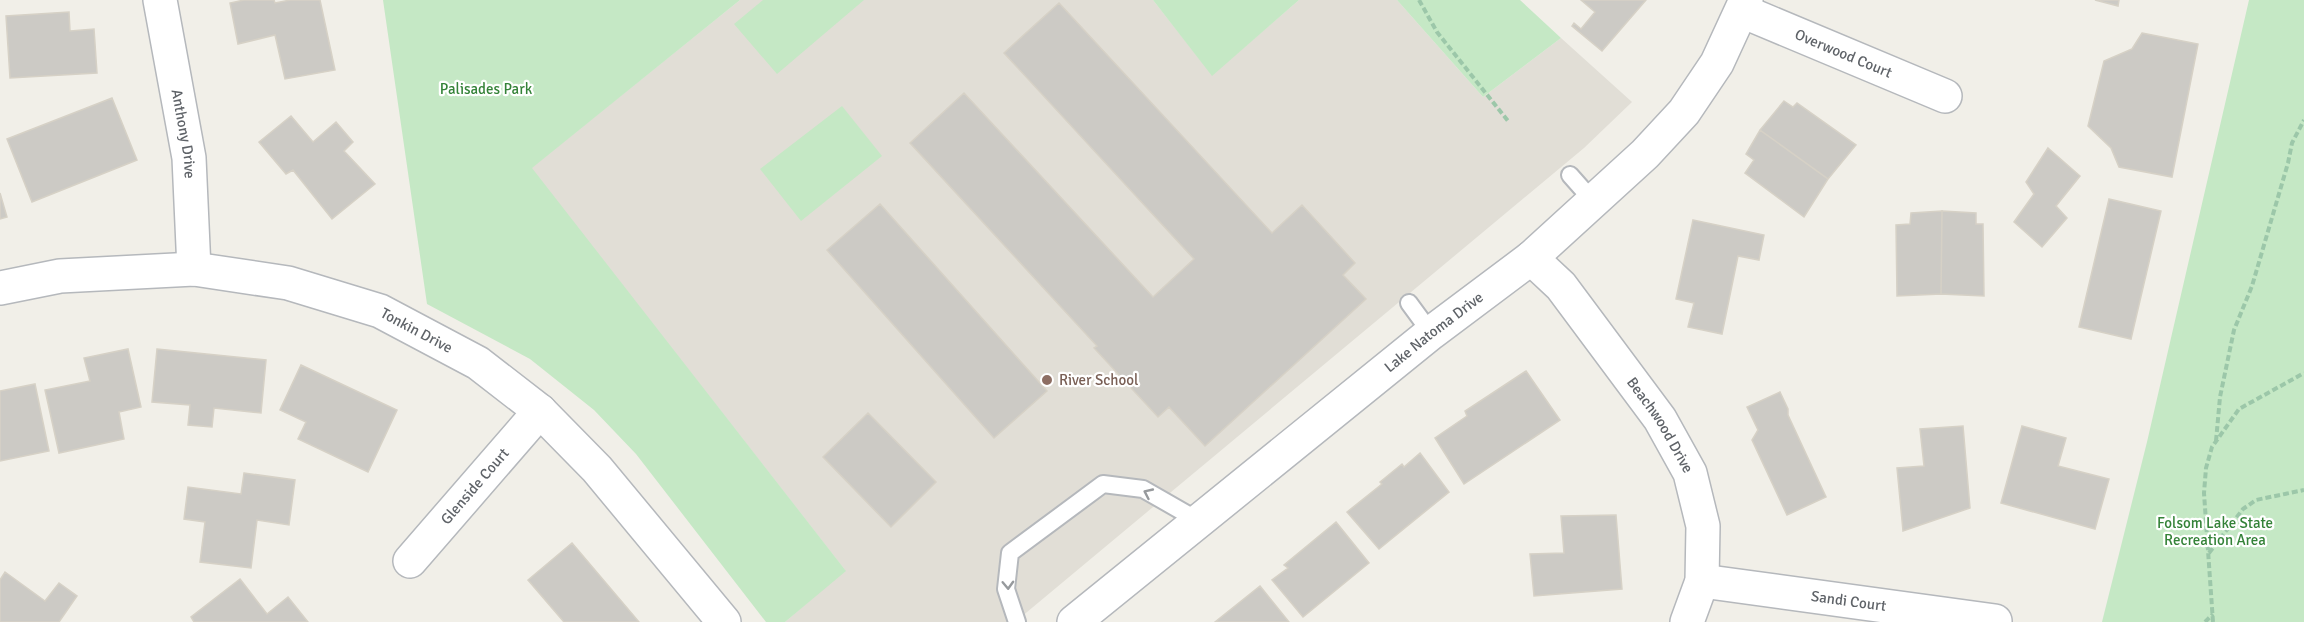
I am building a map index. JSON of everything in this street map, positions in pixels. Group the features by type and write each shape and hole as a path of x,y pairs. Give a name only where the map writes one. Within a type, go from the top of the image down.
{"street":[{"name":"Anthony Drive","path":"160,0 189,158 194,269"},
{"name":"Overwood Court","path":"1744,5 1945,96"},
{"name":"Lake Natoma Drive","path":"1074,622 1431,333 1532,258 1645,154 1684,112 1717,63 1744,5"},
{"name":"Beachwood Drive","path":"1532,258 1562,288 1653,410 1690,473 1703,526 1702,580 1687,622"},
{"name":"Tonkin Drive","path":"0,288 60,276 194,269 288,283 380,311 478,363 540,411 597,469 724,622"},
{"name":"Glenside Court","path":"410,561 540,411"},
{"name":"Sandi Court","path":"1702,580 1995,621"}],"lane":[{"path":"1569,175 1593,201"},
{"path":"1408,303 1431,333"},
{"path":"1017,622 1006,589 1010,552 1103,484 1143,489 1200,520"}],"path":[{"path":"1419,0 1442,39 1508,121"},
{"path":"2216,441 2220,397 2234,330 2252,286 2292,144 2304,120"},
{"path":"2214,622 2204,493 2206,468 2212,447 2239,409 2304,373"},
{"path":"2209,554 2243,509 2256,500 2304,490"},
{"path":"2205,622 2213,614"}],"shaded area":[{"path":"740,0 1153,0 1212,75 1299,0 1397,0 1483,97 1561,38 1632,102 1584,148 1015,622 785,622 845,570 531,168"}],"green space":[{"name":"Palisades Park","path":"383,0 740,0 532,168 846,571 785,622 766,622 636,454 594,410 530,359 427,304"},
{"path":"763,0 864,0 777,74 734,24"},
{"path":"1153,0 1299,0 1212,76"},
{"path":"1397,0 1520,0 1561,38 1483,97"},
{"name":"Folsom Lake State Recreation Area","path":"2249,0 2304,0 2304,622 2102,622 2147,442"},
{"path":"842,106 882,156 801,221 760,169"}],"building":[{"path":"244,0 274,0 275,3 290,0 320,0 335,70 285,79 275,35 238,44 230,3"},
{"path":"1581,0 1646,0 1602,51 1572,26 1574,23 1581,29 1595,12"},
{"path":"2095,0 2119,0 2118,6"},
{"path":"1059,3 1272,233 1302,205 1355,263 1343,275 1366,299 1205,446 1169,407 1158,417 1094,348 1097,346 910,143 964,93 1153,297 1194,259 1004,53"},
{"path":"69,12 70,31 94,29 97,73 10,78 6,16"},
{"path":"2142,33 2198,44 2172,177 2119,167 2111,148 2088,126 2104,61 2132,49"},
{"path":"112,98 137,160 32,202 7,139"},
{"path":"1784,101 1793,107 1797,103 1856,145 1828,179 1760,130"},
{"path":"291,116 313,142 336,122 353,142 344,151 375,184 332,219 293,170 286,174 259,142"},
{"path":"1760,130 1828,179 1804,217 1745,173 1754,160 1746,154"},
{"path":"2048,148 2080,176 2056,206 2067,218 2042,247 2014,222 2034,194 2026,182"},
{"path":"0,193 7,217 0,219"},
{"path":"2109,199 2161,211 2131,339 2079,327"},
{"path":"880,204 1047,391 994,438 827,250"},
{"path":"1942,211 1941,294 1897,296 1896,225 1910,224 1911,213"},
{"path":"1942,211 1976,213 1976,224 1983,224 1984,296 1941,294"},
{"path":"1693,220 1764,235 1759,260 1738,256 1722,334 1688,327 1694,303 1676,299"},
{"path":"128,349 141,407 119,412 124,439 59,453 45,390 90,381 84,358"},
{"path":"157,349 266,360 261,413 214,408 212,427 188,425 190,405 152,402"},
{"path":"301,365 397,410 368,472 298,439 306,422 280,410"},
{"path":"1526,371 1560,420 1464,484 1435,438 1467,416 1465,411"},
{"path":"35,384 49,451 0,461 0,391"},
{"path":"1780,392 1788,409 1788,415 1826,497 1787,515 1752,440 1758,430 1747,407"},
{"path":"868,413 936,482 891,527 823,457"},
{"path":"1963,426 1970,508 1903,531 1897,468 1924,466 1920,429"},
{"path":"2022,426 2066,438 2058,466 2109,479 2095,529 2001,503"},
{"path":"1420,453 1449,492 1379,549 1347,512 1382,484 1380,482 1402,464 1404,467"},
{"path":"244,473 295,480 289,525 257,520 251,568 200,562 205,522 184,519 188,487 241,494"},
{"path":"1616,515 1622,589 1534,596 1530,554 1564,553 1561,516"},
{"path":"1336,522 1369,563 1303,617 1272,580 1288,568 1284,565"},
{"path":"572,543 639,622 564,622 528,580"},
{"path":"5,572 45,601 59,583 77,596 59,622 0,622 0,580"},
{"path":"240,579 267,614 288,597 308,622 194,622 191,617"},
{"path":"1260,586 1289,622 1215,622"}],"place":[{"name":"River School","path":"1047,380"}]}
